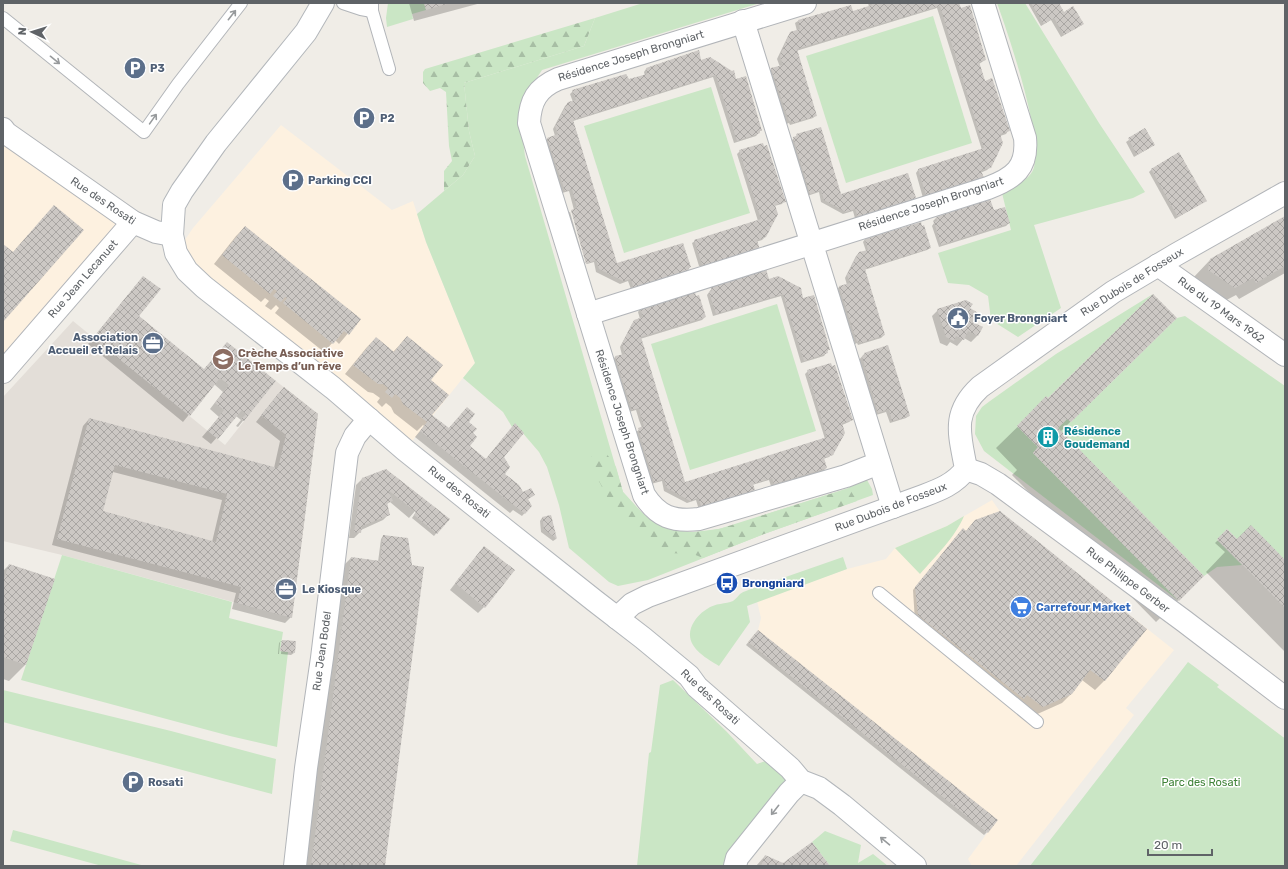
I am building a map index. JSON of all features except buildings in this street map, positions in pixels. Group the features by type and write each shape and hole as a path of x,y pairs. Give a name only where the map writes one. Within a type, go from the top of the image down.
{"street":[{"path":"172,235 174,205 182,191 224,133 302,37 323,3"},
{"name":"Résidence Joseph Brongniart","path":"805,3 558,79 545,85 538,93 532,103 529,123 644,494 654,509 662,515 680,520 699,519 846,476 879,463"},
{"name":"Résidence Joseph Brongniart","path":"588,314 988,188 1017,172 1022,165 1026,149 1025,138 983,3"},
{"path":"743,21 892,507"},
{"name":"Rue des Rosati","path":"3,129 6,133 133,222 156,232 172,235 176,253 187,271 204,286 333,388 423,464 689,676 697,687 790,768 801,780 819,788 842,805 915,866"},
{"name":"Rue Dubois de Fosseux","path":"617,618 632,604 648,596 923,496 950,484 962,476 966,469 959,427 960,419 967,400 980,386 1113,292 1285,192"},
{"name":"Rue Jean Lecanuet","path":"3,372 133,222"},
{"name":"Rue du 19 Mars 1962","path":"1158,265 1285,355"},
{"name":"Rue Jean Bodel","path":"295,866 306,768 322,658 347,453 354,436 369,419"},
{"name":"Rue Philippe Gerber","path":"966,469 981,474 998,484 1184,621 1285,698"},
{"path":"735,866 737,858 789,792 801,780"}],"lane":[{"path":"3,18 144,132 178,84 241,3"},
{"path":"343,3 361,9 372,7 389,69"},
{"path":"879,593 1037,722"}],"shaded area":[{"path":"281,125 392,210 413,201 426,242 475,363 405,450 176,253 193,228"},
{"path":"3,129 133,222 3,372"},
{"path":"73,321 225,445 276,381 318,414 292,618 62,555 3,541 3,397"},
{"path":"992,500 1001,513 1174,650 1126,708 1134,715 1016,866 972,866 968,859 988,832 748,642 758,630 761,618 757,601 847,569 886,559 895,548 947,526"}],"green space":[{"path":"388,3 424,3 426,10 412,14 413,19 387,27 386,18"},
{"path":"643,3 760,3 542,70 527,93 521,125 525,156 623,492 650,520 675,530 689,532 704,532 746,521 849,488 848,484 858,478 867,480 872,489 873,495 764,534 648,580 618,586 609,582 569,548 559,505 547,467 539,452 515,424 512,427 503,412 463,378 475,363 426,242 417,214 463,175 475,156 469,131 464,83 584,46 595,18"},
{"path":"997,3 1025,3 1099,123 1145,192 1133,198 1034,225 1061,308 1018,337 991,320 988,296 969,285 948,283 938,253 1011,230 1002,193 1026,179 1032,172 1035,159 1034,139 1030,115 1017,63"},
{"path":"933,16 972,143 846,183 806,56"},
{"path":"595,18 584,46 464,83 469,131 475,156 463,175 444,191 444,171 452,161 449,146 446,92 440,88 430,91 423,83 423,72 425,69"},
{"path":"711,87 750,213 624,253 584,126"},
{"path":"1153,294 1048,398 1046,397 1017,426 1038,447 1033,453 1179,601 984,451 975,434 976,416 982,407 1056,354"},
{"path":"777,304 816,431 690,470 651,344"},
{"path":"1185,316 1285,386 1285,560 1251,526 1237,539 1227,529 1217,540 1242,565 1217,567 1204,576 1058,428 1067,419 1071,422 1177,318"},
{"path":"604,450 616,467 623,492 647,518 675,531 693,532 719,529 849,488 857,501 764,534 703,558 693,554 666,553 635,529 613,509 600,483 587,465 594,451"},
{"path":"964,516 951,539 920,574 895,548 947,526"},
{"path":"62,555 232,602 229,618 283,632 280,651 288,652 277,747 230,736 21,680"},
{"path":"843,557 847,569 747,606 750,622 719,666 698,651 691,641 691,628 694,622 710,607 733,601 740,594 747,591"},
{"name":"Parc des Rosati","path":"1188,662 1219,685 1217,687 1285,738 1285,866 1030,866"},
{"path":"673,680 726,731 757,764 773,758 791,780 731,866 637,866 649,753 651,752 660,685"},
{"path":"3,690 171,731 276,759 272,794 3,722"},
{"path":"13,830 145,866 102,866 10,841"},
{"path":"825,831 861,845 858,863 873,854 888,866 830,866 812,842"}],"place":[{"name":"P3","path":"135,68"},
{"name":"P2","path":"364,118"},
{"name":"Parking CCI","path":"293,180"},
{"name":"Foyer Brongniart","path":"958,318"},
{"name":"Association Accueil et Relais","path":"153,343"},
{"name":"Crèche Associative Le Temps d’un rêve","path":"223,359"},
{"name":"Résidence Goudemand","path":"1048,437"},
{"name":"Brongniard","path":"727,583"},
{"name":"Le Kiosque","path":"286,589"},
{"name":"Carrefour Market","path":"1021,607"},
{"name":"Rosati","path":"133,782"}]}
